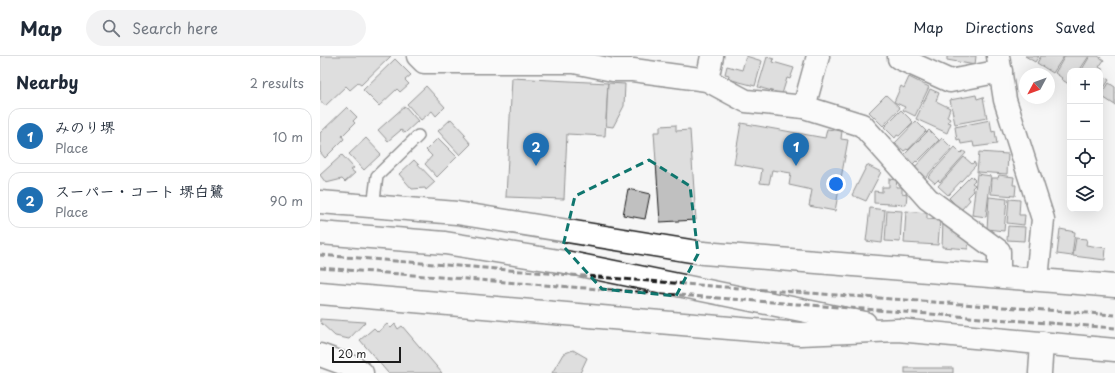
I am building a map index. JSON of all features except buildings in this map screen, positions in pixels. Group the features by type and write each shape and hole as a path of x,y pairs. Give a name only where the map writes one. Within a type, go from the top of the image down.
{"street":[{"path":"418,56 424,62 499,59 573,59 613,70 634,70 707,80 746,101 804,107 862,124 928,199 999,251 999,276"},
{"path":"707,80 712,56"},
{"path":"804,107 818,56"},
{"path":"899,56 899,58 950,81 1000,64 1005,100 1043,219 1037,279"},
{"path":"320,202 456,213 703,253 1115,286"},
{"path":"320,233 445,243 565,262 898,330 1115,350"},
{"path":"320,293 800,334 898,330"},
{"path":"1040,373 1042,343"},
{"path":"320,355 356,368 362,373"}],"lane":[{"path":"373,207 377,176 418,136"}],"highlighted area":[{"path":"649,160 690,186 698,254 676,296 602,289 563,246 575,196"}],"railway":[{"path":"320,255 711,286 1115,315"},
{"path":"320,268 1115,328"}],"place":[{"name":"スーパー・コート 堺白鷺","path":"536,166"},
{"name":"みのり堺","path":"796,166"}]}
